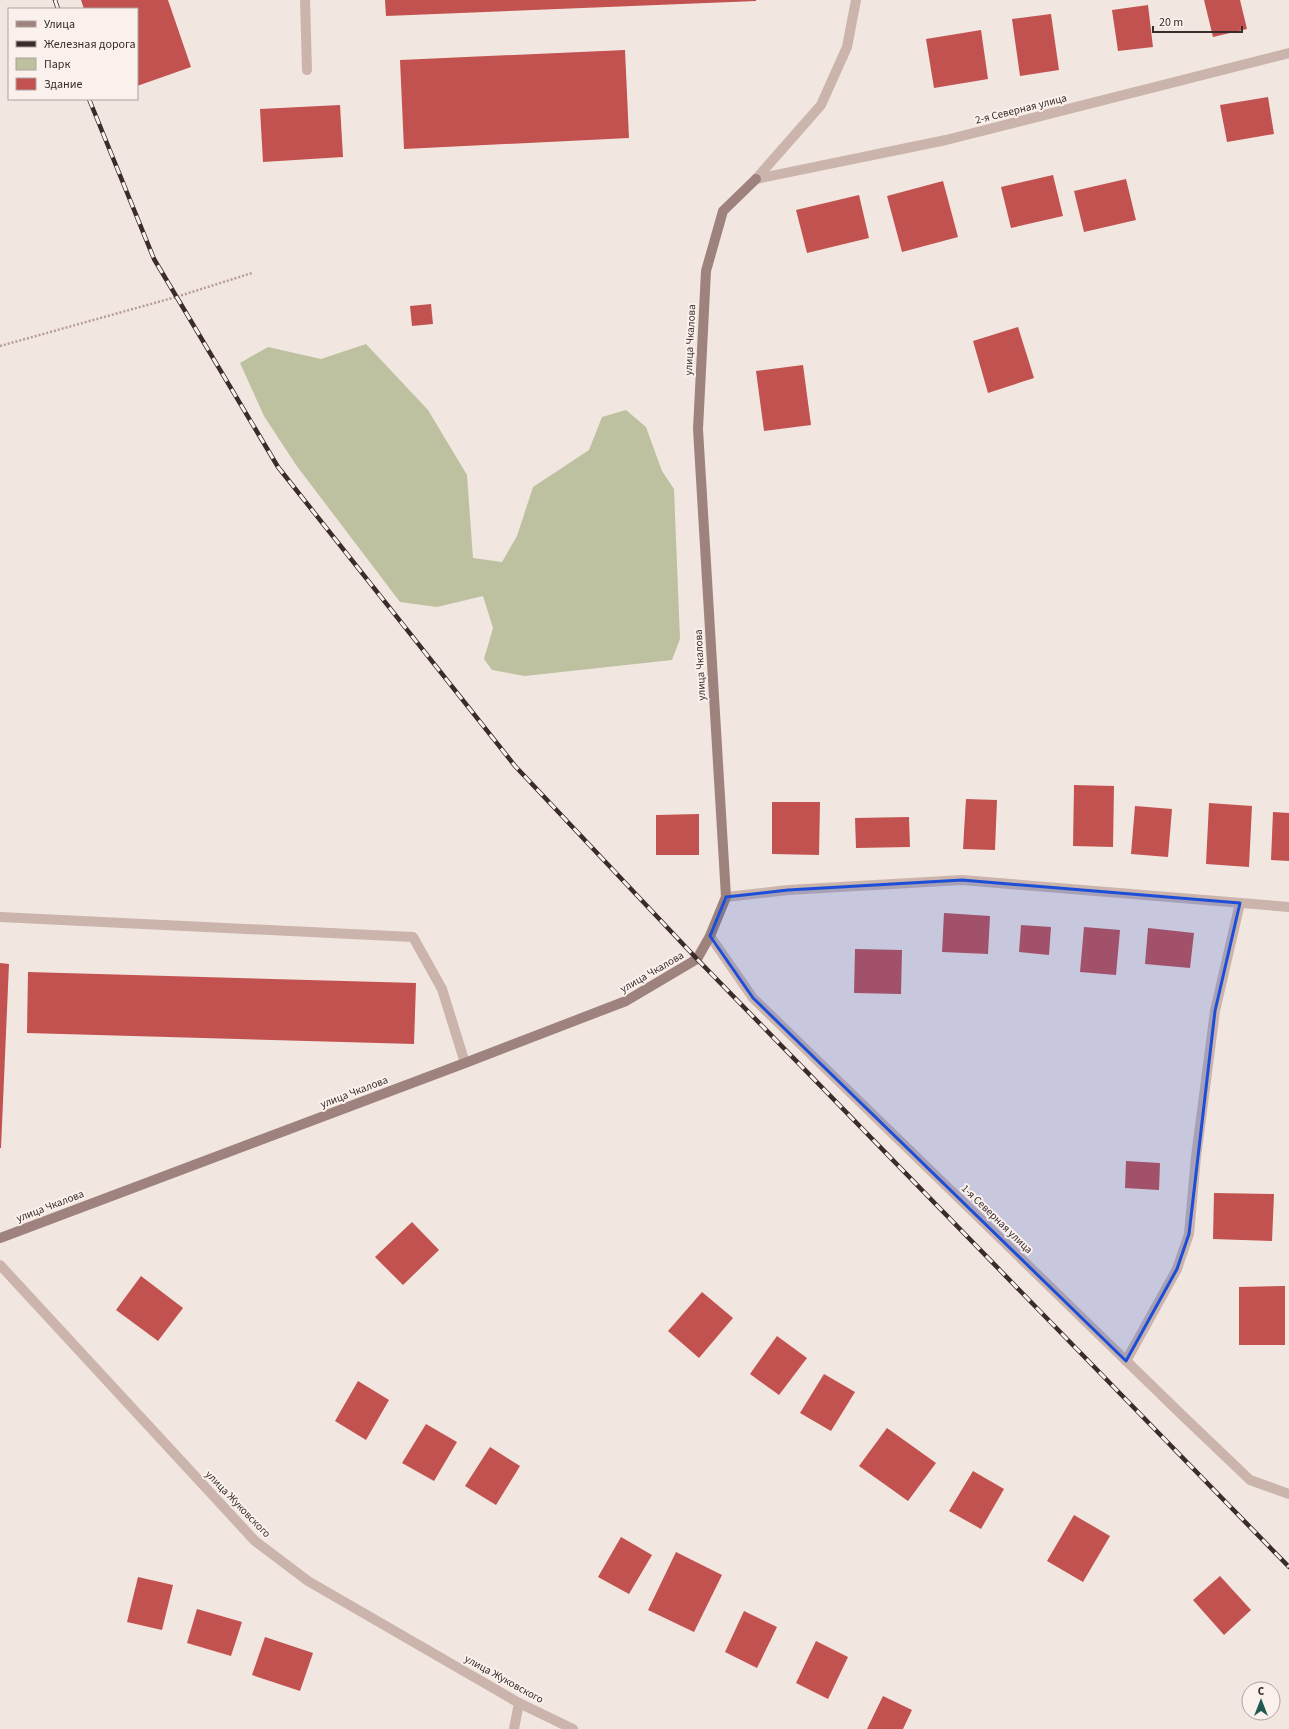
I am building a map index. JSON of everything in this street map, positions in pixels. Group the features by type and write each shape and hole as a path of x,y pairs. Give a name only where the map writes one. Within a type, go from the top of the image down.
{"street":[{"path":"305,0 307,70"},
{"path":"756,179 821,105 847,47 856,0"},
{"name":"2-я Северная улица","path":"756,179 946,140 1289,53"},
{"name":"улица Чкалова","path":"0,1238 626,1001 697,959 710,936 726,897 698,429 706,271 723,211 756,179"},
{"path":"726,897 788,890 962,880 1289,907"},
{"path":"1126,1361 1177,1270 1189,1234 1196,1156 1215,1011 1240,903"},
{"path":"0,917 413,937 442,989 465,1063"},
{"name":"1-я Северная улица","path":"710,936 753,998 1126,1361 1250,1480 1289,1494"},
{"name":"улица Жуковского","path":"0,1265 255,1541 308,1581 520,1703 573,1729"},
{"path":"514,1729 520,1703"}],"path":[{"path":"0,346 176,297 252,273"}],"highlighted area":[{"path":"962,880 1240,903 1215,1011 1189,1234 1177,1269 1126,1361 753,998 710,936 726,897 788,890"}],"green space":[{"path":"366,344 428,410 467,475 473,558 502,562 517,536 533,487 589,450 602,417 626,410 646,427 662,471 674,489 680,639 672,660 525,676 492,670 484,659 493,628 483,596 437,607 400,602 296,465 264,416 240,363 268,347 321,359"}],"building":[{"path":"81,0 168,0 191,67 138,86 138,8 84,8"},
{"path":"385,0 756,0 756,1 386,16"},
{"path":"1204,0 1240,0 1247,29 1213,37"},
{"path":"1148,5 1153,47 1118,51 1112,10"},
{"path":"1051,14 1059,70 1020,76 1012,19"},
{"path":"981,30 988,79 934,88 926,39"},
{"path":"625,50 629,138 404,149 400,60"},
{"path":"1268,97 1274,134 1227,142 1220,105"},
{"path":"340,105 343,157 263,162 260,109"},
{"path":"1053,175 1063,216 1011,228 1001,187"},
{"path":"1126,179 1136,220 1084,232 1074,191"},
{"path":"943,181 958,237 902,252 887,196"},
{"path":"859,195 869,238 807,253 796,210"},
{"path":"431,304 433,324 412,326 410,306"},
{"path":"1018,327 1034,378 988,393 973,341"},
{"path":"803,365 811,425 764,431 756,371"},
{"path":"1074,785 1114,786 1113,847 1073,846"},
{"path":"966,799 997,800 995,850 963,849"},
{"path":"772,802 820,802 819,855 772,854"},
{"path":"1209,803 1252,806 1249,867 1206,864"},
{"path":"1135,806 1172,809 1168,857 1131,854"},
{"path":"1273,812 1289,813 1289,861 1271,860"},
{"path":"699,814 699,855 656,855 656,815"},
{"path":"909,817 910,847 856,848 855,818"},
{"path":"944,913 990,916 988,954 942,952"},
{"path":"1021,925 1051,927 1049,955 1019,952"},
{"path":"1084,927 1120,930 1116,975 1080,972"},
{"path":"1148,928 1194,933 1190,968 1145,964"},
{"path":"855,949 902,950 901,994 854,993"},
{"path":"0,963 9,964 1,1148 0,1148"},
{"path":"28,972 416,983 414,1044 27,1033"},
{"path":"1126,1161 1160,1163 1159,1190 1125,1188"},
{"path":"1214,1193 1274,1194 1272,1241 1213,1239"},
{"path":"412,1222 439,1250 403,1285 375,1257"},
{"path":"141,1276 183,1308 158,1341 116,1310"},
{"path":"1285,1286 1285,1345 1239,1345 1239,1287"},
{"path":"702,1292 733,1318 699,1358 668,1331"},
{"path":"777,1336 807,1358 779,1395 750,1374"},
{"path":"824,1374 855,1392 831,1431 800,1413"},
{"path":"358,1381 389,1400 366,1440 335,1421"},
{"path":"426,1424 457,1442 434,1481 402,1463"},
{"path":"887,1428 936,1463 908,1501 859,1466"},
{"path":"490,1447 520,1466 496,1505 465,1486"},
{"path":"973,1471 1004,1489 981,1529 949,1511"},
{"path":"1074,1515 1110,1536 1083,1582 1047,1561"},
{"path":"621,1537 652,1555 629,1594 598,1577"},
{"path":"676,1552 722,1575 694,1632 648,1610"},
{"path":"1220,1576 1251,1610 1224,1635 1193,1600"},
{"path":"138,1577 173,1585 162,1630 127,1622"},
{"path":"197,1609 242,1622 231,1656 187,1643"},
{"path":"744,1611 777,1627 757,1668 725,1652"},
{"path":"265,1637 313,1653 300,1691 252,1675"},
{"path":"816,1641 848,1657 828,1699 796,1683"},
{"path":"883,1696 912,1710 903,1729 867,1729"}],"railway":[{"path":"55,0 58,8"},
{"path":"89,100 154,259 278,467 515,766 697,959 1289,1567"}]}
